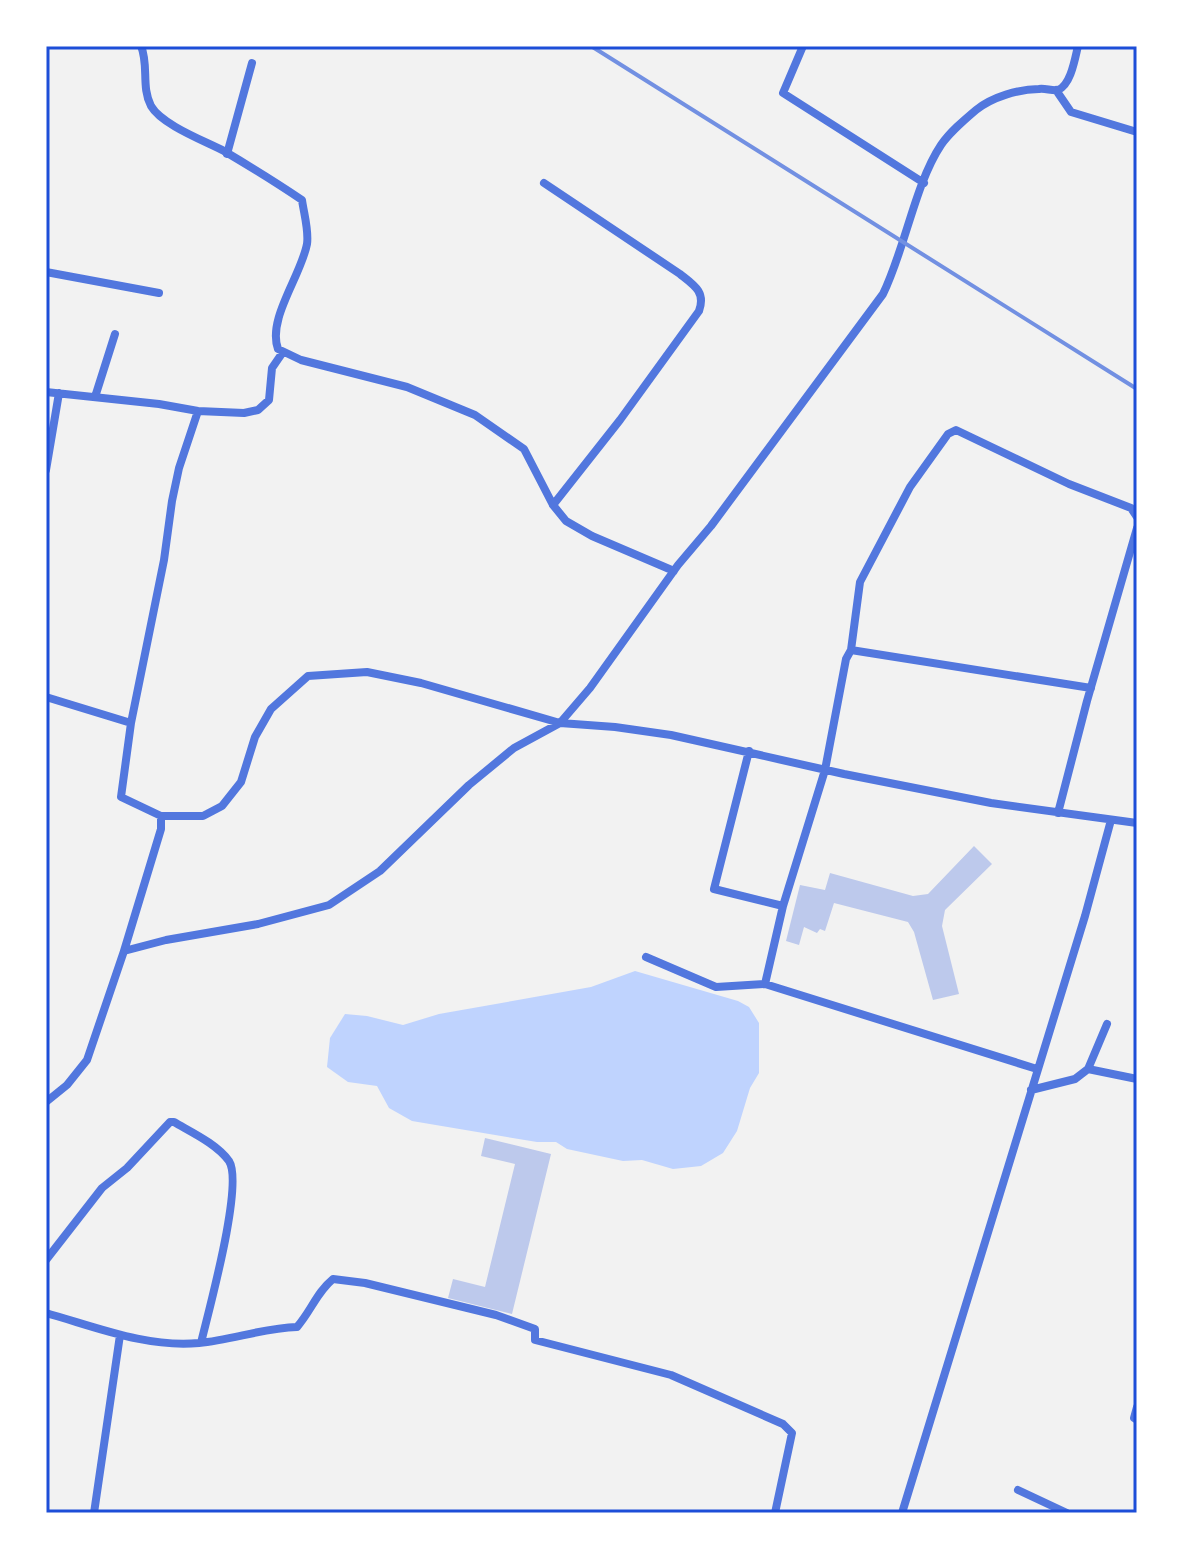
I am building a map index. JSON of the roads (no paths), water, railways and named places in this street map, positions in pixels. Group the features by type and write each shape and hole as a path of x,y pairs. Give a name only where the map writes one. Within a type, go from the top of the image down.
{"street":[{"path":"141,46 146,59 146,88 152,107 169,122 302,200 308,240 298,274 279,316 274,338 278,349 301,360 407,387 475,415 524,449 553,505 566,521 592,536 674,571"},
{"path":"146,59 151,46"},
{"path":"803,46 783,93 924,183"},
{"path":"1056,90 1069,77 1078,46"},
{"path":"227,154 252,63"},
{"path":"124,951 166,940 258,924 329,905 380,871 469,785 514,748 560,723 590,688 674,571 711,526 883,294 897,265 939,148 950,133 979,108 1026,90 1056,90 1071,112 1137,132"},
{"path":"544,183 680,274 696,287 702,300 699,311 620,420 553,505"},
{"path":"46,272 159,293"},
{"path":"95,397 115,334"},
{"path":"46,392 198,411 244,413 258,410 269,400 272,368 283,352"},
{"path":"46,470 59,393"},
{"path":"198,411 177,479 131,723 121,797 161,816 203,816 222,806 241,782 255,737 271,709 308,676 367,672 421,683 560,723 671,735 991,803 1137,823"},
{"path":"765,984 783,906 825,770 846,659 851,650 860,582 910,487 948,434 956,430 1069,484 1131,508 1137,517"},
{"path":"1058,813 1137,528"},
{"path":"851,650 1091,688"},
{"path":"46,697 131,723"},
{"path":"749,751 714,889 783,906"},
{"path":"46,1102 67,1085 87,1060 161,829 161,816"},
{"path":"902,1513 1085,916 1111,820"},
{"path":"646,957 716,987 765,984 1037,1069"},
{"path":"1031,1090 1075,1079 1088,1069 1107,1024"},
{"path":"1088,1069 1137,1079"},
{"path":"46,1260 102,1188 127,1168 170,1122 174,1122 212,1146 232,1168 232,1190 219,1269 201,1343"},
{"path":"46,1313 120,1335 166,1344 201,1343 276,1328 297,1327 310,1311 320,1289 333,1279 365,1283 496,1315 535,1329 535,1340 671,1375 783,1424 792,1433 775,1513"},
{"path":"94,1513 120,1335"},
{"path":"1137,1407 1134,1418 1137,1420"},
{"path":"1018,1490 1067,1513"}],"water":[{"path":"635,971 738,1001 749,1007 759,1023 759,1073 750,1088 737,1131 723,1153 701,1166 673,1169 642,1160 623,1161 567,1149 556,1142 537,1142 412,1121 389,1108 377,1086 348,1082 327,1067 330,1038 345,1014 403,1025 439,1014 591,987"}],"railway":[{"path":"591,46 1137,389"}]}
